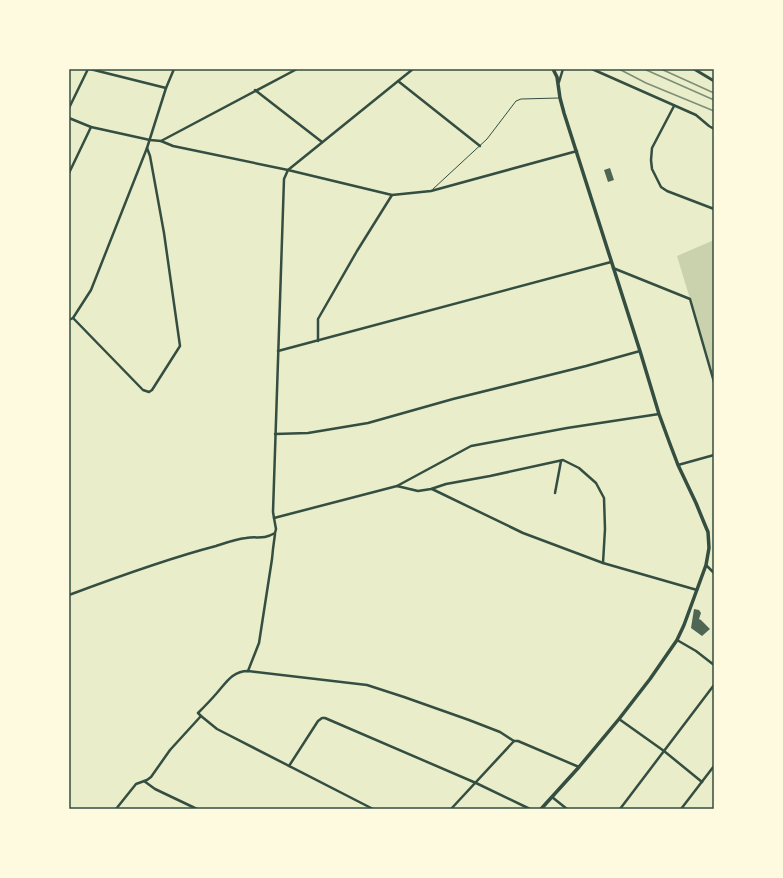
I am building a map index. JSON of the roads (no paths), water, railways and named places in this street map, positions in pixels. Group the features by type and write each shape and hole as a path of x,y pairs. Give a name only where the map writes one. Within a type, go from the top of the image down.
{"main road":[{"path":"541,809 619,719 678,640 706,564 709,548 708,532 678,465 659,414 560,98 553,69"}],"street":[{"path":"69,108 89,69 166,88"},
{"path":"69,320 73,318 91,290 147,148 166,88 174,69"},
{"path":"160,141 297,69"},
{"path":"248,671 259,643 276,529 274,516 275,434 284,179 288,170 413,69"},
{"path":"558,85 563,69"},
{"path":"592,69 696,115 709,126 714,128"},
{"path":"694,69 714,81"},
{"path":"398,81 480,146"},
{"path":"255,90 322,142"},
{"path":"674,106 652,148 652,169 660,187 714,209"},
{"path":"69,118 91,127 160,141 173,146 288,170 392,195 431,191 577,151"},
{"path":"69,173 91,127"},
{"path":"73,318 143,390 149,392 152,390 180,346 164,233 150,156 147,148"},
{"path":"318,341 318,319 357,251 392,195"},
{"path":"278,351 611,262"},
{"path":"613,268 690,299 714,382"},
{"path":"275,434 308,433 368,423 453,399 640,351"},
{"path":"274,516 397,486 471,446 567,428 659,414"},
{"path":"678,465 714,455"},
{"path":"397,486 418,491 432,489 446,484 563,460 579,468 596,483 604,498 605,530 603,563"},
{"path":"555,493 561,461"},
{"path":"432,489 523,533 603,563 697,590"},
{"path":"69,595 130,572 194,552 246,538 262,538 275,533"},
{"path":"706,564 714,573"},
{"path":"678,640 696,651 714,665"},
{"path":"373,809 217,729 198,713 229,678 242,671 367,685 469,720 500,732 514,741 518,741 579,766"},
{"path":"620,809 714,685"},
{"path":"116,809 136,784 151,777 170,750 201,716"},
{"path":"289,766 318,721 325,718 476,783 530,809"},
{"path":"619,719 702,782"},
{"path":"452,809 514,741"},
{"path":"681,809 714,766"},
{"path":"144,781 155,789 197,809"},
{"path":"552,797 567,809"}],"lane":[{"path":"431,191 487,139 516,101 521,99 560,98"}],"railway":[{"path":"619,69 646,83 714,111"},
{"path":"644,69 714,100"},
{"path":"661,69 714,93"}]}
